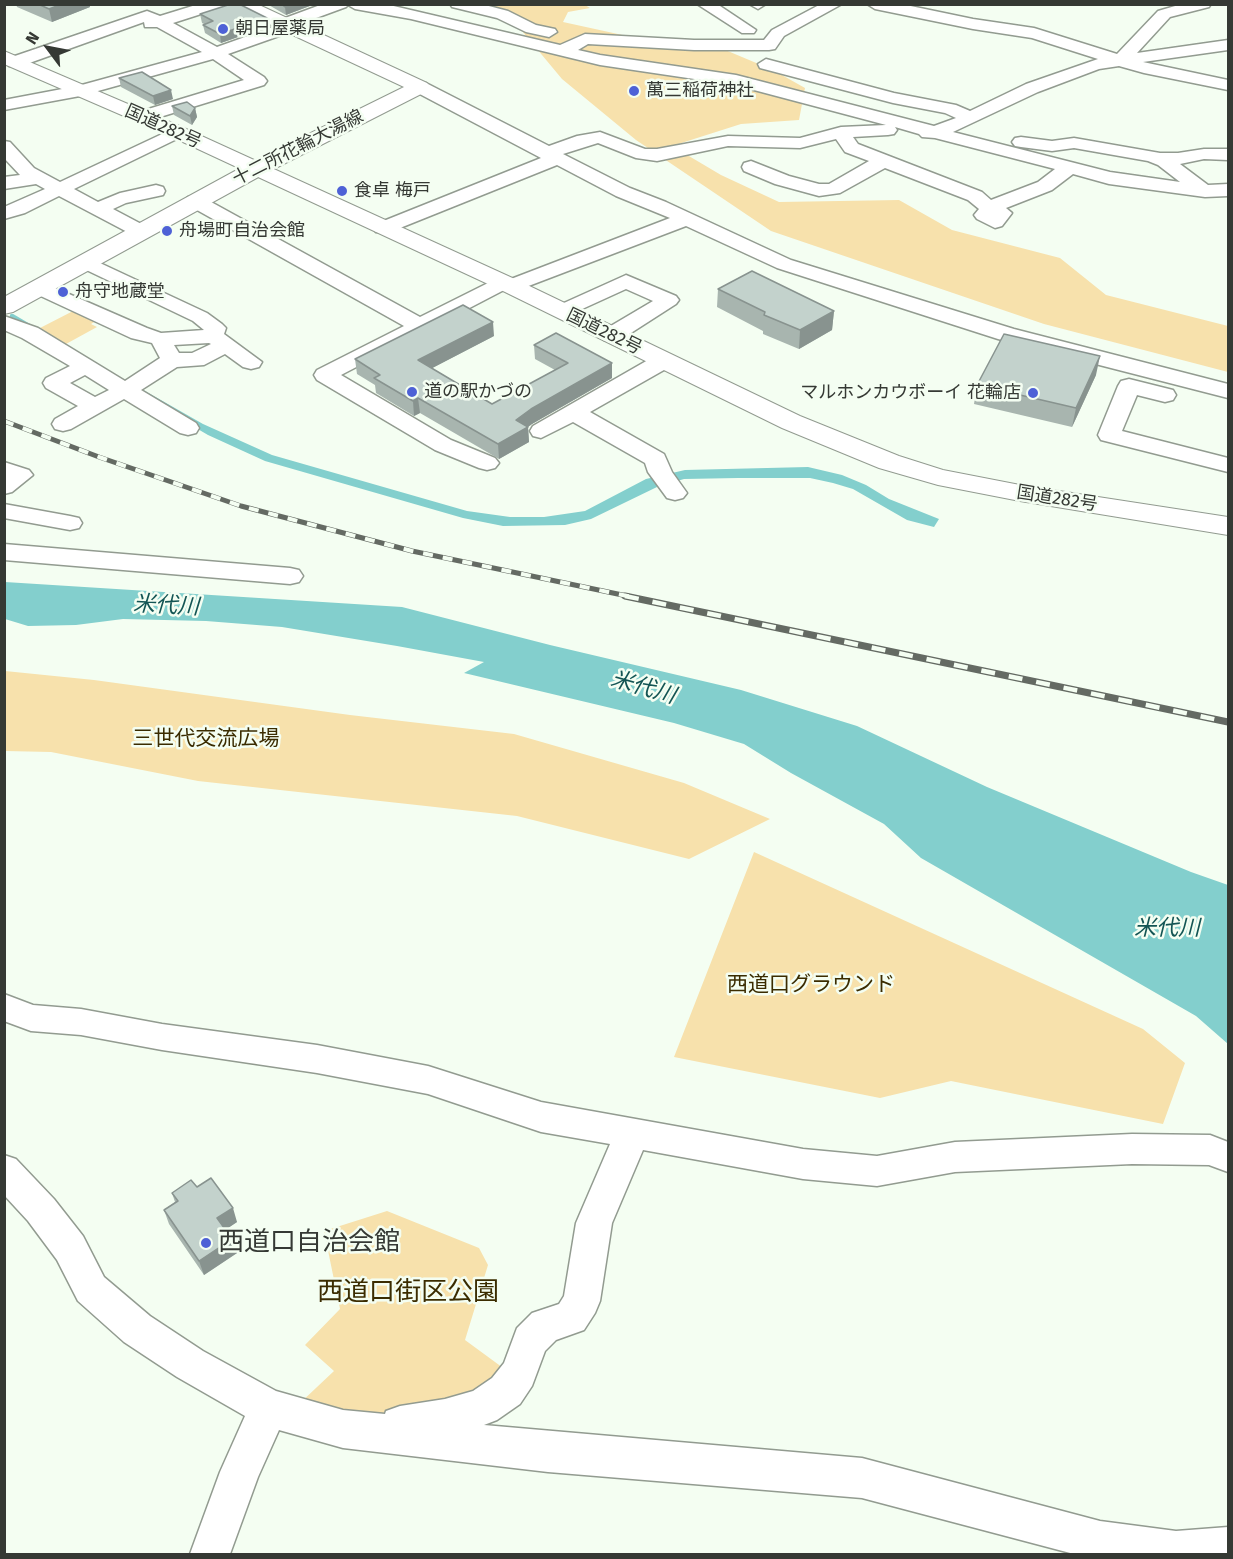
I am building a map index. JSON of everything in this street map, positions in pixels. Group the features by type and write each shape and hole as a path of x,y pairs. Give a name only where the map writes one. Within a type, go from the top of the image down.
{"main road":[{"path":"241,4 420,87"},
{"name":"国道282号","path":"10,60 177,132 254,170 507,285 791,422 889,462 938,477 1020,493 1228,526"},
{"name":"十二所花輪大湯線","path":"4,308 195,201 420,87"}],"street":[{"path":"160,22 217,4"},
{"path":"4,105 80,91 216,53 340,4"},
{"path":"355,4 421,16 600,60 736,80 1109,178 1202,190 1228,190"},
{"path":"458,4 502,14 538,31 576,33 611,41"},
{"path":"562,52 585,39 694,45 769,45 778,33 834,4"},
{"path":"1122,59 1164,14 1203,4"},
{"path":"706,5 748,30"},
{"path":"887,6 1034,33 1122,59 1144,68 1228,86"},
{"path":"10,60 82,39 147,16 216,53 258,81 141,117"},
{"path":"383,228 583,140 600,137 642,154 657,155 728,141 800,143 841,132 884,130 933,133 1061,76 1096,64 1228,45"},
{"path":"766,64 893,98 950,109 971,118"},
{"path":"420,87 622,192 784,264 1006,334 1228,391"},
{"path":"4,213 18,209 177,132"},
{"path":"841,132 851,148 975,196 990,209 1008,199 1045,186 1069,168"},
{"path":"996,150 1015,142 1052,146 1074,143 1142,153 1158,158 1178,159 1204,154 1228,155"},
{"path":"4,146 27,172 140,231"},
{"path":"1158,158 1202,190"},
{"path":"751,167 819,190 833,189 883,161"},
{"path":"4,183 39,178"},
{"path":"97,209 120,199 156,191"},
{"path":"195,201 420,326"},
{"path":"487,463 443,445 325,375 420,326 507,285 686,219"},
{"path":"85,262 200,317 215,328 220,341"},
{"path":"562,311 626,281 669,300 612,335"},
{"path":"39,288 140,333 160,339 220,341 251,362"},
{"path":"4,322 30,333 86,366 131,386 188,428"},
{"path":"160,339 172,360"},
{"path":"63,424 172,360 196,360 220,341"},
{"path":"541,431 663,361"},
{"path":"86,366 54,383 95,406"},
{"path":"1228,411 1129,386 1108,435 1228,465"},
{"path":"574,413 656,459 669,484"},
{"path":"4,469 21,475 4,487"},
{"path":"4,511 70,524"},
{"path":"4,552 291,576"},
{"path":"4,1007 31,1018 81,1022 162,1037 317,1059 428,1080 541,1117 803,1164 877,1171 955,1157 1120,1149 1210,1150 1228,1157"},
{"path":"366,1431 445,1418 483,1407 506,1391 519,1373 530,1341 545,1325 571,1318 582,1301 594,1223 622,1161 631,1133"},
{"path":"4,1170 41,1210 70,1248 91,1288 137,1329 190,1364 269,1408 343,1429 560,1453 862,1478 1100,1541 1176,1552 1228,1548"},
{"path":"210,1554 240,1472 269,1408"}],"green space":[{"path":"483,5 585,5 590,8 568,12 563,22 627,36 711,44 773,70 805,88 799,120 741,124 672,146 721,175 779,202 899,200 952,230 1060,258 1106,295 1228,326 1228,372 1044,324 771,231 636,140 562,79 522,31"},
{"path":"77,309 99,319 91,324 97,327 66,344 40,328"},
{"name":"三世代交流広場","path":"5,671 94,680 350,715 514,734 684,783 770,819 689,859 517,816 198,781 51,752 5,751"},
{"name":"西道口グラウンド","path":"754,852 1143,1029 1185,1063 1163,1124 951,1081 880,1098 674,1057"},
{"name":"西道口街区公園","path":"387,1211 479,1248 488,1265 465,1340 510,1373 470,1408 349,1421 299,1404 334,1371 305,1345 340,1309 324,1231"}],"water":[{"path":"138,387 203,424 272,455 467,511 510,517 544,517 585,511 646,479 685,470 808,467 842,475 866,485 889,499 939,519 934,527 907,520 853,489 810,478 738,478 684,479 657,487 591,519 565,525 503,526 463,518 265,461 208,435 131,390"},
{"name":"米代川","path":"5,582 402,607 741,690 857,726 987,787 1191,872 1228,885 1228,1044 1196,1016 921,858 884,824 791,773 744,744 674,723 464,673 484,662 282,627 206,621 123,619 76,625 28,626 5,619"}],"building":[{"path":"38,4 62,4 49,9"},
{"path":"231,4 239,4 267,18 220,34 203,25 213,21 200,14"},
{"path":"142,72 171,90 153,96 119,78"},
{"path":"187,102 195,108 190,116 172,106"},
{"path":"752,271 834,311 800,330 764,315 765,312 718,289"},
{"path":"463,305 493,322 418,360 492,404 568,363 534,345 556,333 612,363 531,409 516,420 528,427 498,444 418,398 413,401 374,378 380,375 355,359"},
{"name":"マルホンカウボーイ 花輪店","path":"1004,334 1100,356 1076,408 977,385"},
{"name":"西道口自治会館","path":"211,1178 233,1208 217,1218 232,1239 199,1261 164,1210 178,1201 172,1193 191,1180 197,1187"}],"waterway":[{"path":"12,316 29,326"}],"railway":[{"path":"4,421 99,457 241,506 412,551 632,597"},
{"path":"625,596 1228,722"}],"place":[{"name":"朝日屋薬局","path":"223,29"},
{"name":"萬三稲荷神社","path":"634,91"},
{"name":"食卓 梅戸","path":"342,191"},
{"name":"舟場町自治会館","path":"167,231"},
{"name":"舟守地蔵堂","path":"63,292"},
{"name":"道の駅かづの","path":"412,392"},
{"name":"マルホンカウボーイ 花輪店","path":"1033,393"},
{"name":"西道口自治会館","path":"206,1243"}]}
